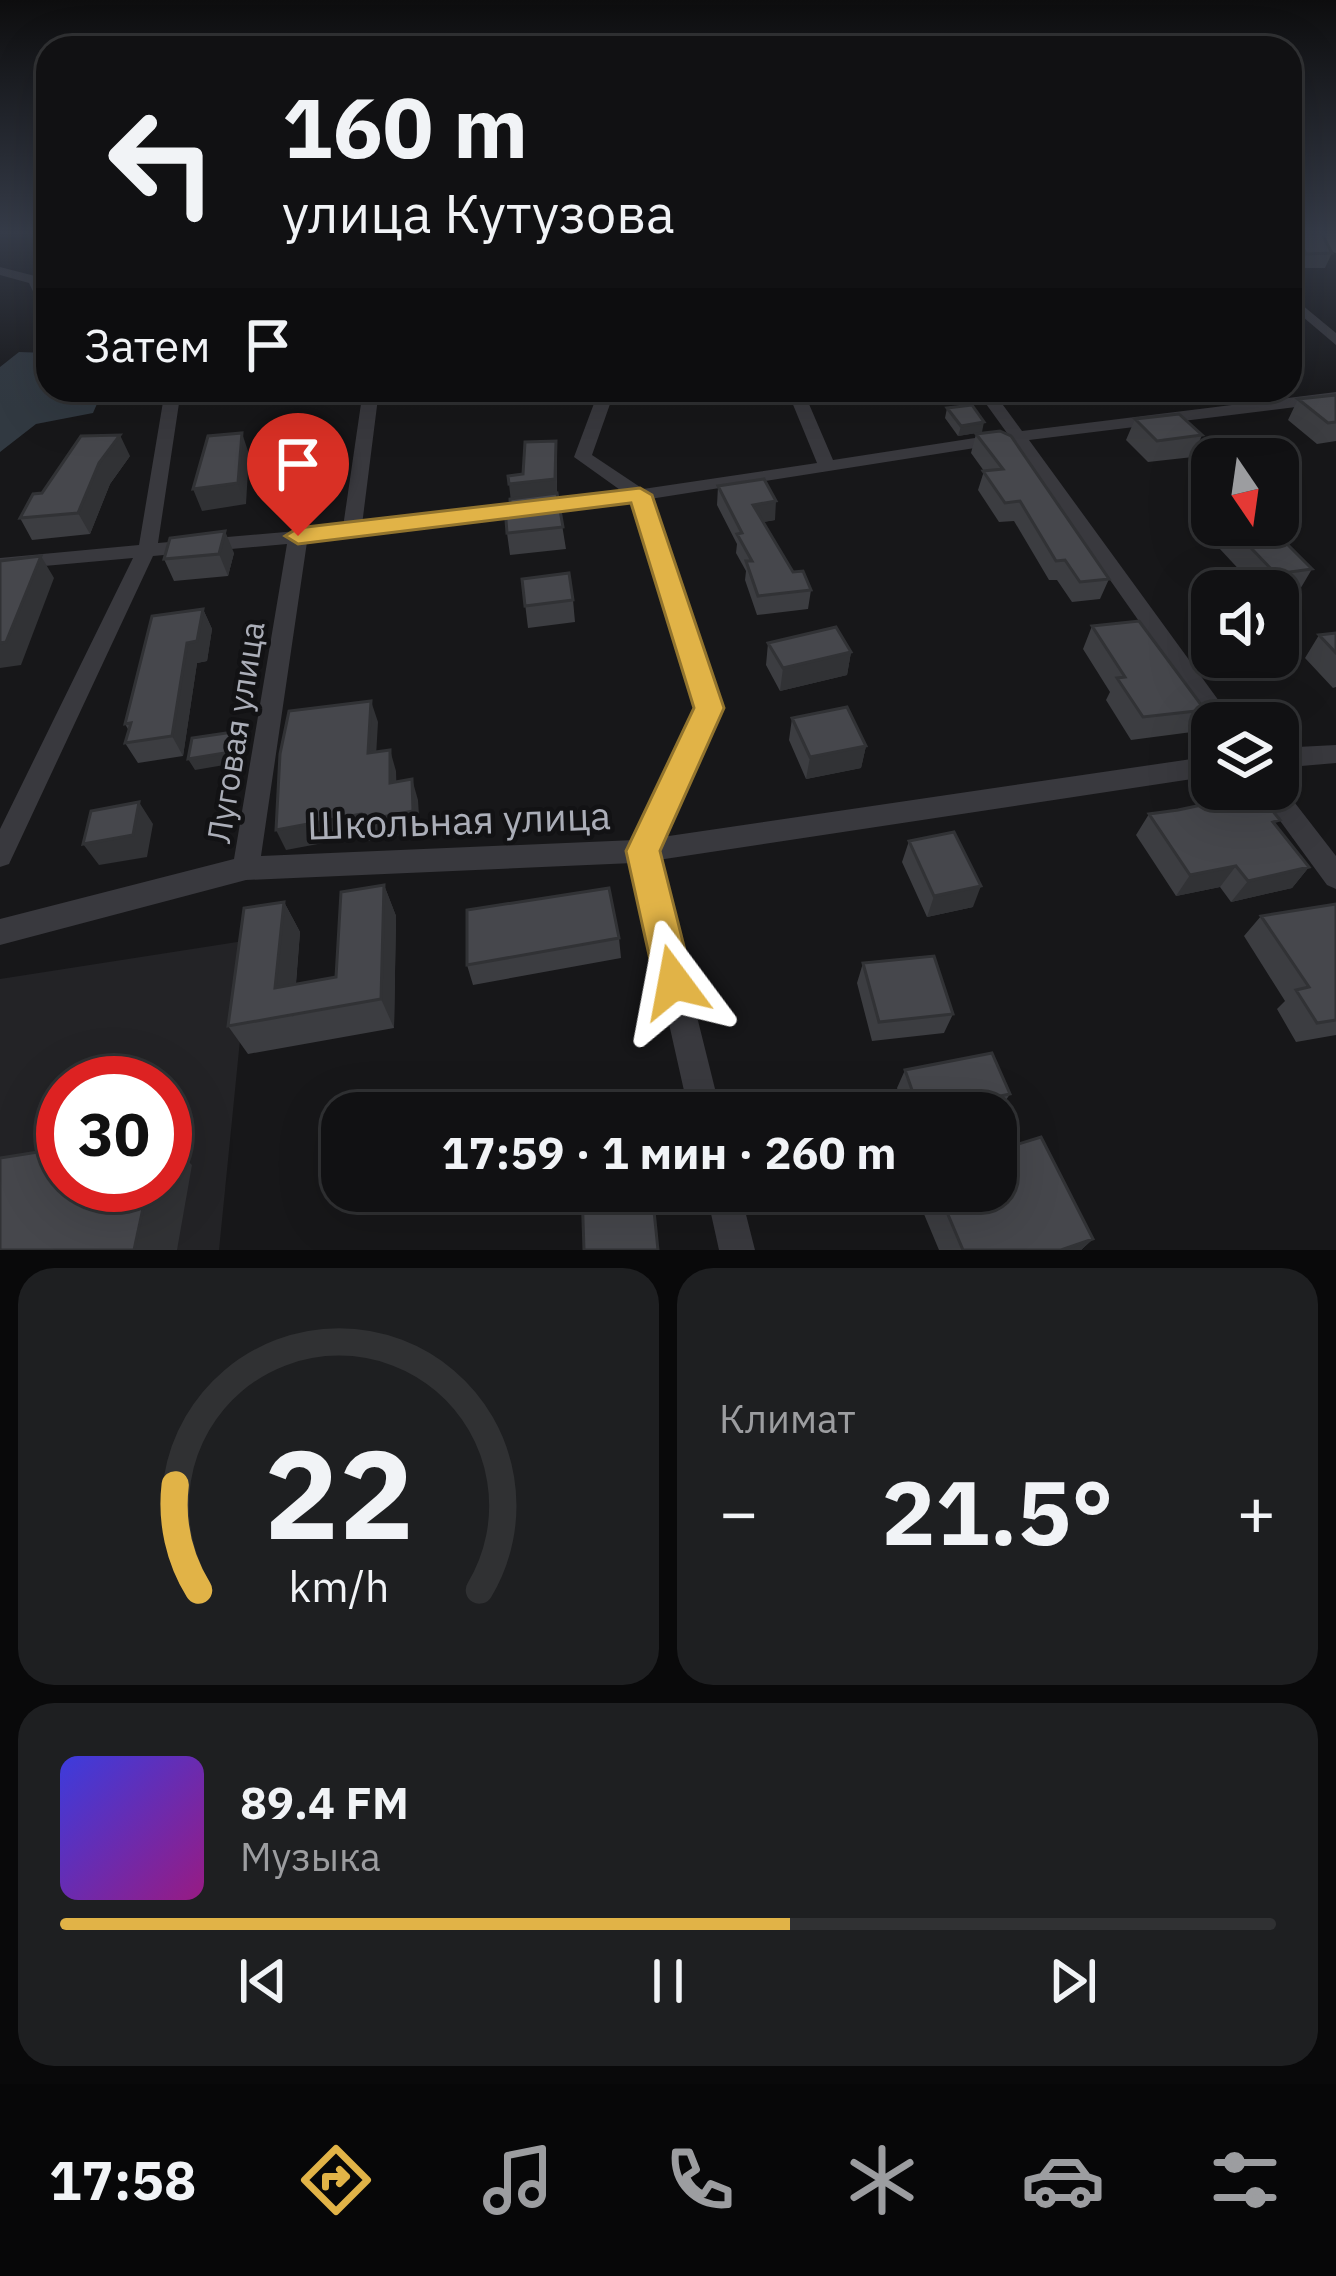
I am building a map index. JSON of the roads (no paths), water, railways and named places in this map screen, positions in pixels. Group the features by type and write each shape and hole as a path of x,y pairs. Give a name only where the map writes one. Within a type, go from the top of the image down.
{"street":[{"path":"1302,310 1336,341"},
{"path":"1302,401 1336,397"},
{"path":"0,856 148,548 171,402"},
{"path":"352,532 369,402"},
{"path":"603,402 584,457 640,495 709,708 643,851 700,1092"},
{"path":"800,402 826,464"},
{"path":"992,402 1208,702"},
{"path":"0,564 352,532 1296,402"},
{"name":"Луговая улица","path":"247,868 298,536"},
{"path":"1299,757 1336,754"},
{"name":"Школьная улица","path":"0,932 247,868 643,851 1191,769"},
{"path":"1287,810 1336,877"},
{"path":"729,1212 737,1250"}]}
